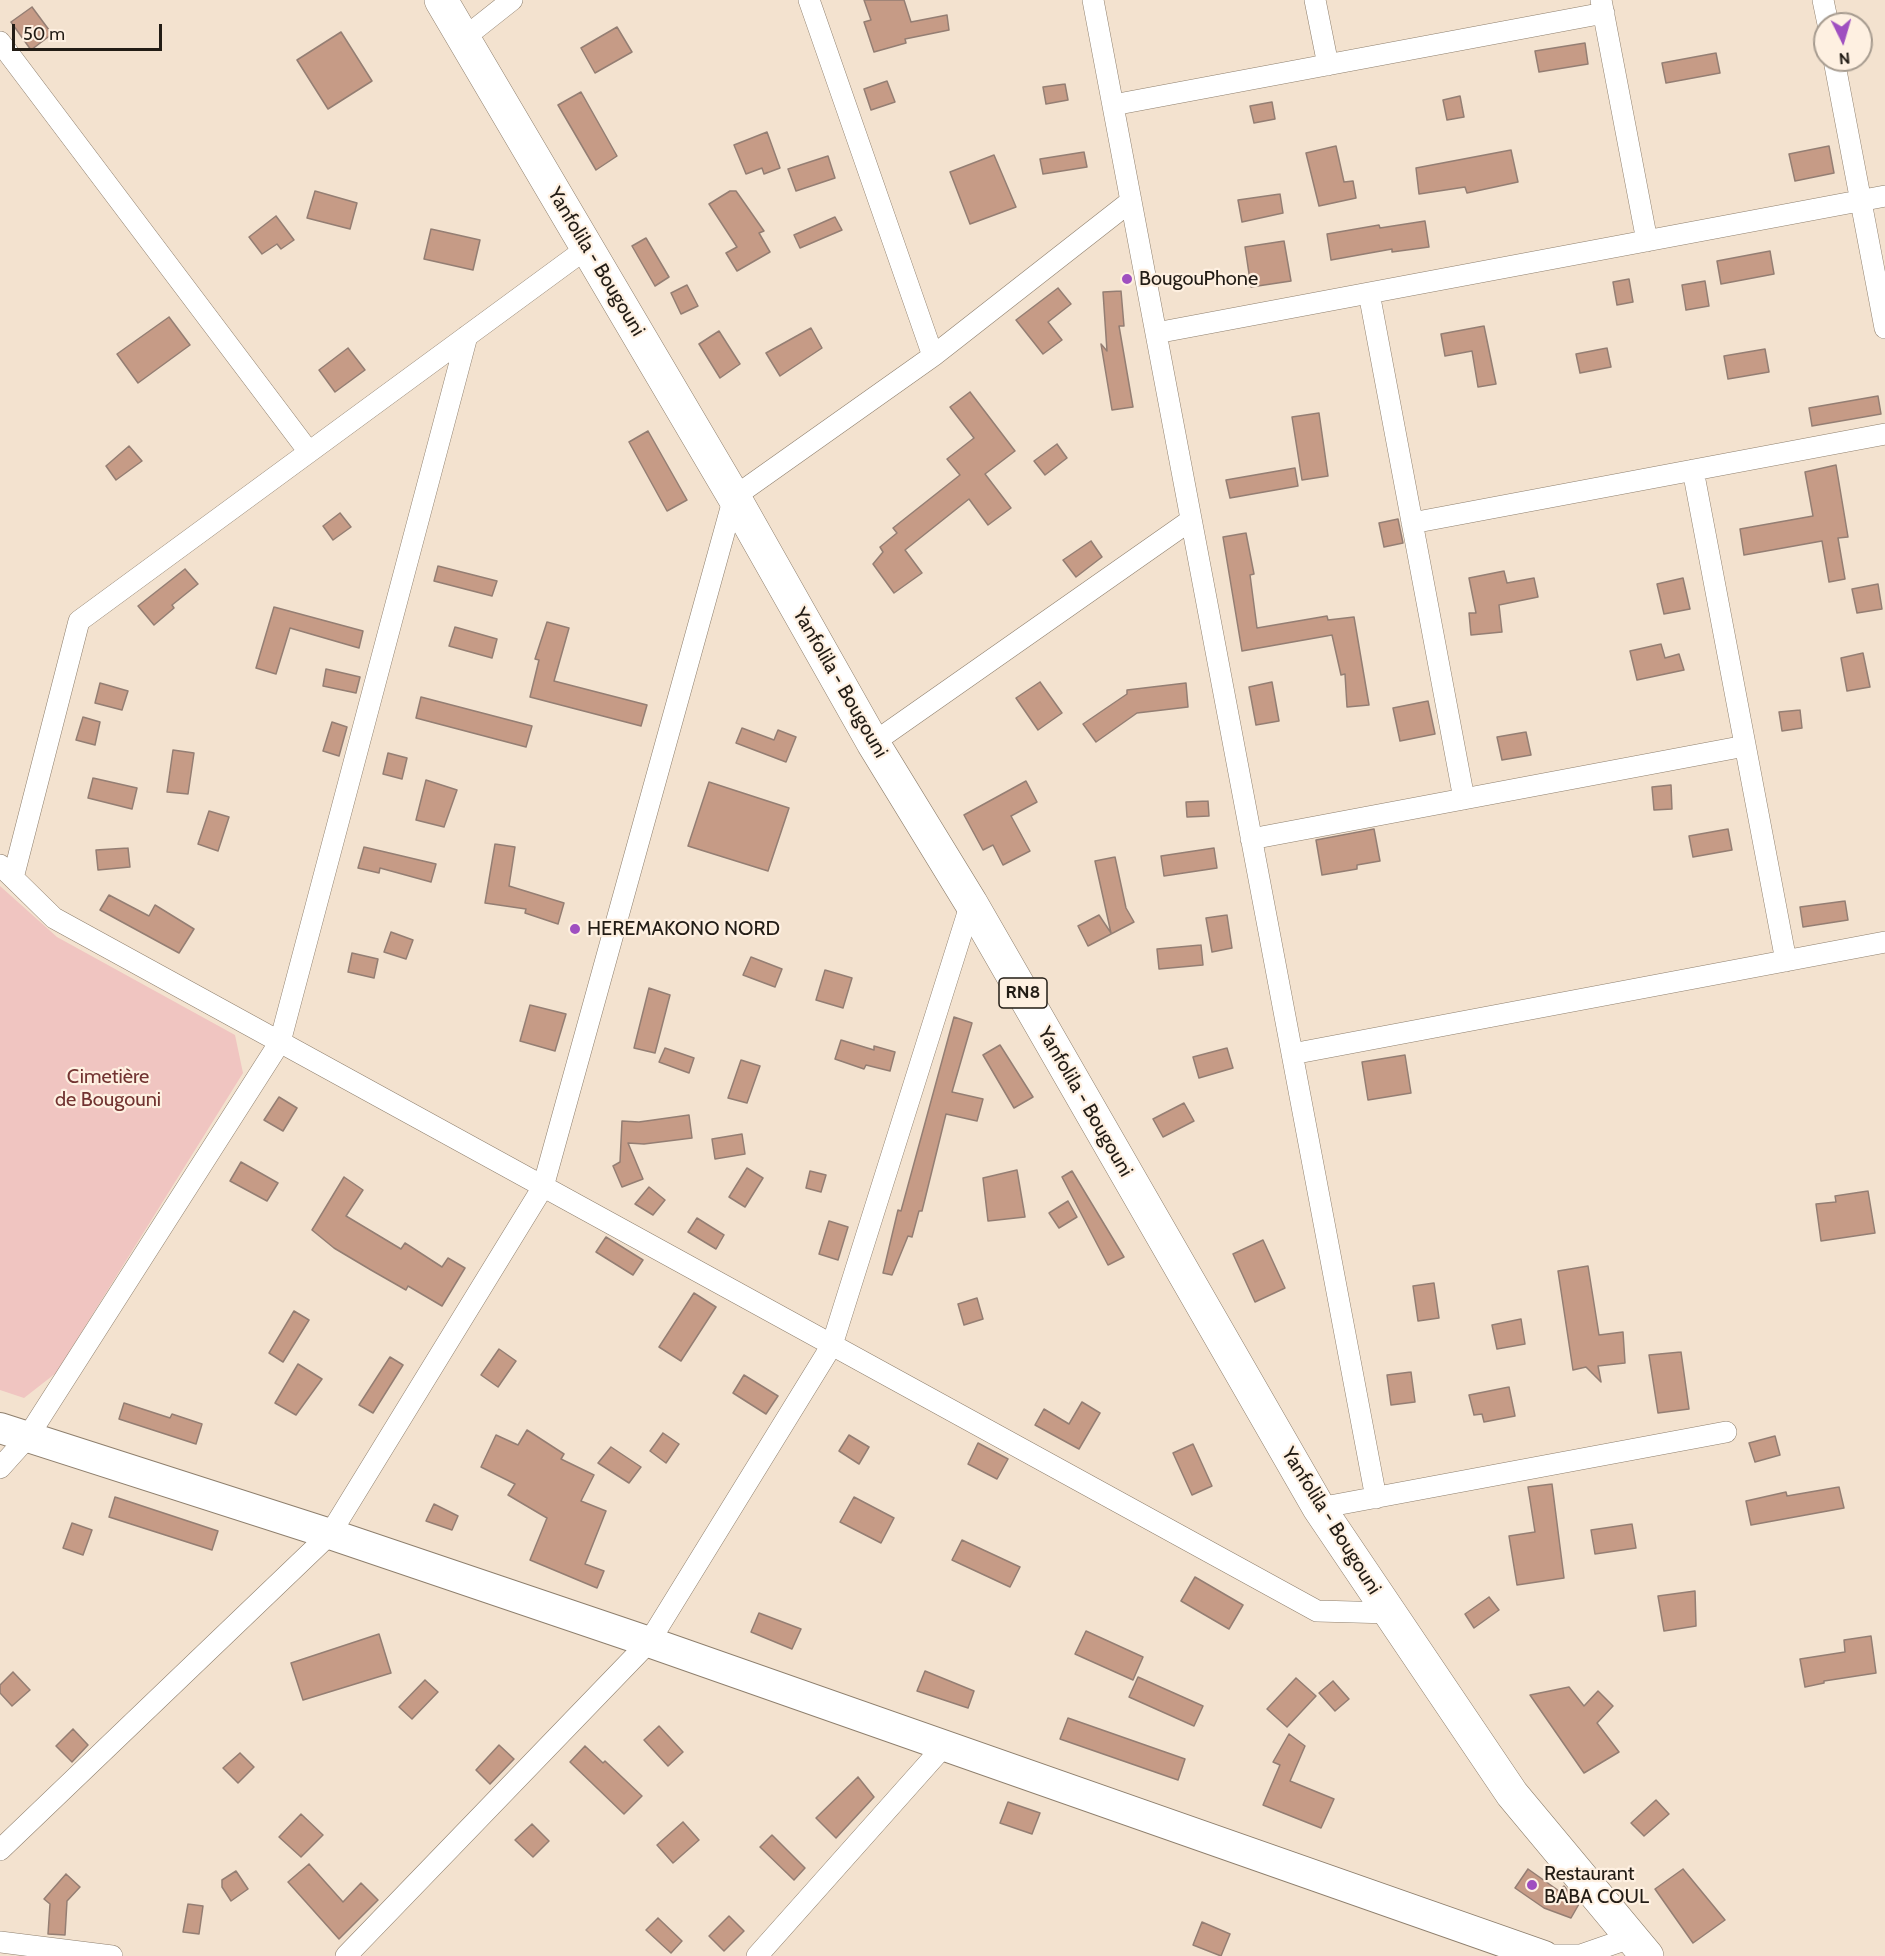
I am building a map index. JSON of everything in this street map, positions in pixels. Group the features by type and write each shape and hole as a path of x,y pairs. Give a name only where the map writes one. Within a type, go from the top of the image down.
{"main road":[{"name":"Yanfolila - Bougouni","path":"441,0 734,497 873,743 971,903 1319,1508 1512,1794 1639,1947"}],"street":[{"path":"464,38 512,0"},
{"path":"809,0 933,356"},
{"path":"1093,0 1376,1498"},
{"path":"1316,0 1328,65"},
{"path":"1113,105 1328,65 1602,6 1647,241"},
{"path":"0,42 309,452"},
{"path":"1836,72 1885,328"},
{"path":"1156,333 1885,196"},
{"path":"0,1850 330,1534 543,1186 734,497 933,356 1131,201"},
{"path":"587,248 79,621 7,871 54,918 1317,1611 1390,1613"},
{"path":"1369,293 1464,799"},
{"path":"0,1468 14,1432 280,1042 467,336"},
{"path":"1412,522 1885,434"},
{"path":"1693,470 1786,961"},
{"path":"873,743 1191,519"},
{"path":"1251,838 1745,746"},
{"path":"346,1956 649,1642 832,1345 971,903"},
{"path":"1292,1054 1885,942"},
{"path":"14,1432 330,1534 649,1642 1542,1955 1581,1955 1639,1947"},
{"path":"1319,1508 1726,1432"},
{"path":"757,1956 944,1746"},
{"path":"0,1942 112,1956"}],"green space":[{"name":"Cimetière de Bougouni","path":"0,886 57,937 235,1035 243,1073 56,1373 24,1398 0,1390"}],"building":[{"path":"864,0 904,0 911,22 947,15 949,30 905,39 906,43 874,52 864,22 871,20"},
{"path":"32,7 52,34 31,50 11,22"},
{"path":"617,27 632,52 595,73 581,48"},
{"path":"341,32 372,81 328,109 297,60"},
{"path":"1585,43 1588,64 1539,72 1535,51"},
{"path":"1716,53 1720,73 1666,83 1662,63"},
{"path":"887,81 895,102 871,110 864,89"},
{"path":"1065,84 1068,100 1046,104 1043,87"},
{"path":"581,92 617,156 596,170 558,105"},
{"path":"1460,96 1464,117 1447,120 1443,100"},
{"path":"1272,102 1275,119 1254,123 1250,106"},
{"path":"767,132 780,168 764,174 762,168 746,174 734,145"},
{"path":"1336,146 1344,182 1353,181 1356,198 1319,206 1306,153"},
{"path":"1829,146 1834,173 1795,181 1789,154"},
{"path":"1511,150 1518,182 1467,193 1465,187 1419,194 1416,168"},
{"path":"1084,152 1087,167 1043,174 1040,159"},
{"path":"994,155 1016,207 970,224 950,172"},
{"path":"828,156 835,178 796,191 788,169"},
{"path":"315,191 357,203 350,229 307,218"},
{"path":"730,191 736,191 764,231 759,233 770,252 737,271 726,253 737,247 709,204"},
{"path":"1280,194 1283,213 1242,222 1238,200"},
{"path":"276,216 294,240 281,249 277,244 262,254 249,237"},
{"path":"835,217 842,230 800,248 794,235"},
{"path":"1425,221 1429,247 1392,252 1392,249 1331,260 1327,234 1379,225 1380,228"},
{"path":"431,229 480,240 473,270 424,259"},
{"path":"646,238 669,277 655,286 632,246"},
{"path":"1284,241 1291,281 1251,287 1245,247"},
{"path":"1770,251 1774,274 1721,284 1717,261"},
{"path":"1629,279 1633,302 1617,305 1613,282"},
{"path":"1705,281 1709,306 1686,310 1682,285"},
{"path":"687,285 698,306 681,314 671,293"},
{"path":"1058,288 1071,304 1048,322 1062,340 1043,354 1016,320"},
{"path":"1121,291 1124,326 1119,326 1133,407 1112,410 1101,344 1107,351 1103,292"},
{"path":"169,317 190,345 138,383 117,354"},
{"path":"1484,326 1496,384 1478,387 1472,351 1445,356 1441,334"},
{"path":"811,328 822,348 780,376 766,353"},
{"path":"719,331 740,364 720,378 699,344"},
{"path":"348,348 365,370 335,392 319,370"},
{"path":"1607,348 1611,367 1580,373 1576,354"},
{"path":"1765,349 1769,372 1728,379 1724,356"},
{"path":"970,392 1015,451 985,474 1011,508 988,525 969,499 905,550 922,573 894,593 873,564 883,552 880,547 897,533 893,528 960,475 947,459 974,438 950,407"},
{"path":"1878,396 1881,414 1812,426 1809,408"},
{"path":"1319,413 1328,476 1302,480 1292,417"},
{"path":"648,431 687,500 667,511 629,442"},
{"path":"1057,444 1067,458 1045,475 1034,461"},
{"path":"129,446 142,461 116,480 106,466"},
{"path":"1836,465 1848,537 1838,538 1845,579 1829,582 1822,541 1744,555 1740,529 1813,516 1805,472"},
{"path":"1295,468 1298,486 1230,498 1226,480"},
{"path":"340,513 351,527 333,540 323,526"},
{"path":"1398,519 1403,543 1384,547 1379,523"},
{"path":"1246,533 1254,574 1250,575 1257,628 1327,616 1328,620 1354,617 1369,705 1347,707 1345,674 1341,675 1332,635 1242,651 1223,537"},
{"path":"1091,541 1102,557 1076,577 1063,560"},
{"path":"438,566 497,581 492,596 434,581"},
{"path":"185,569 198,584 172,605 174,608 154,625 138,606"},
{"path":"1504,571 1507,583 1534,578 1538,597 1499,605 1502,632 1471,635 1469,613 1476,613 1469,578"},
{"path":"1683,578 1690,609 1664,614 1657,584"},
{"path":"1878,584 1882,609 1857,613 1852,589"},
{"path":"274,607 363,631 359,648 290,628 276,674 256,668"},
{"path":"547,622 569,628 554,681 647,705 641,726 530,697 539,660 535,659"},
{"path":"455,627 497,639 492,658 449,646"},
{"path":"1661,644 1665,658 1679,654 1684,670 1637,680 1630,651"},
{"path":"1863,653 1870,687 1847,691 1841,658"},
{"path":"326,669 360,677 356,693 323,686"},
{"path":"1040,682 1062,713 1038,730 1016,698"},
{"path":"1272,682 1279,721 1256,725 1249,687"},
{"path":"100,683 128,691 122,710 95,703"},
{"path":"1186,683 1188,707 1137,713 1096,742 1083,724 1127,694 1127,690"},
{"path":"421,697 532,726 526,747 416,718"},
{"path":"1428,701 1435,734 1400,741 1393,708"},
{"path":"1800,710 1802,728 1782,731 1779,712"},
{"path":"83,717 100,722 95,745 76,740"},
{"path":"332,722 347,727 339,756 323,751"},
{"path":"742,728 774,740 778,730 796,737 786,762 736,743"},
{"path":"1526,732 1531,755 1502,760 1497,737"},
{"path":"173,750 194,753 188,794 167,792"},
{"path":"388,753 407,758 402,779 383,774"},
{"path":"93,778 137,788 132,809 88,798"},
{"path":"426,780 457,790 444,827 416,820"},
{"path":"1026,781 1037,802 1011,816 1030,851 1003,865 993,845 983,850 964,815"},
{"path":"709,782 789,808 768,871 688,846"},
{"path":"1671,785 1672,809 1654,810 1652,787"},
{"path":"1208,801 1209,816 1187,817 1186,802"},
{"path":"209,811 229,817 218,851 198,844"},
{"path":"1374,829 1380,861 1357,865 1357,869 1322,875 1316,840"},
{"path":"1728,829 1732,850 1693,857 1689,836"},
{"path":"495,844 515,847 509,886 564,903 558,924 525,913 526,909 485,903"},
{"path":"364,847 436,864 431,882 380,868 379,873 358,868"},
{"path":"128,848 130,867 98,870 96,850"},
{"path":"1214,848 1217,868 1164,876 1161,856"},
{"path":"1115,857 1126,908 1134,922 1088,946 1078,926 1099,915 1111,933 1095,861"},
{"path":"109,895 149,916 155,905 194,929 179,953 100,910"},
{"path":"1845,901 1848,920 1803,927 1800,907"},
{"path":"1227,915 1232,948 1212,952 1206,918"},
{"path":"391,932 413,940 406,959 384,952"},
{"path":"1201,945 1203,965 1159,969 1157,949"},
{"path":"352,953 378,959 374,978 348,972"},
{"path":"751,957 782,969 775,987 743,975"},
{"path":"825,970 852,978 843,1008 816,1000"},
{"path":"649,988 670,995 655,1053 634,1048"},
{"path":"530,1005 566,1014 555,1051 520,1041"},
{"path":"954,1017 972,1023 952,1092 983,1099 977,1121 946,1114 922,1211 919,1211 912,1237 908,1236 892,1275 883,1273 898,1210 901,1211"},
{"path":"841,1040 874,1050 874,1046 895,1052 890,1071 866,1065 864,1069 835,1059"},
{"path":"1000,1045 1033,1097 1014,1108 983,1055"},
{"path":"665,1048 694,1058 689,1073 659,1062"},
{"path":"1227,1048 1233,1068 1199,1078 1193,1057"},
{"path":"1405,1055 1411,1093 1368,1100 1362,1062"},
{"path":"741,1060 760,1066 747,1103 728,1098"},
{"path":"279,1097 297,1108 283,1131 264,1120"},
{"path":"1184,1103 1194,1121 1163,1137 1153,1119"},
{"path":"689,1115 692,1138 644,1144 628,1143 643,1179 622,1187 613,1166 620,1162 622,1121 639,1122"},
{"path":"742,1134 745,1154 715,1159 712,1139"},
{"path":"241,1162 278,1183 267,1201 230,1181"},
{"path":"747,1168 763,1178 745,1207 729,1197"},
{"path":"1017,1170 1025,1217 988,1221 983,1178"},
{"path":"810,1171 826,1175 821,1192 806,1188"},
{"path":"1072,1171 1124,1257 1108,1265 1062,1177"},
{"path":"344,1177 363,1190 346,1216 401,1249 405,1243 442,1267 448,1258 465,1268 442,1306 408,1286 406,1290 371,1270 334,1248 312,1230"},
{"path":"649,1187 665,1200 653,1215 635,1204"},
{"path":"1868,1191 1875,1233 1821,1241 1816,1204 1836,1202 1835,1196"},
{"path":"1068,1201 1077,1217 1059,1228 1049,1213"},
{"path":"697,1218 724,1235 716,1249 688,1232"},
{"path":"829,1221 848,1227 838,1260 819,1254"},
{"path":"606,1237 643,1260 633,1275 596,1252"},
{"path":"1263,1240 1285,1288 1255,1302 1233,1254"},
{"path":"1588,1266 1599,1335 1623,1332 1625,1363 1598,1366 1601,1382 1586,1367 1573,1370 1558,1271"},
{"path":"1434,1283 1439,1318 1418,1321 1413,1286"},
{"path":"694,1293 716,1307 681,1361 659,1347"},
{"path":"977,1298 983,1319 964,1325 958,1304"},
{"path":"294,1311 309,1320 283,1362 269,1353"},
{"path":"1521,1319 1525,1344 1497,1349 1492,1325"},
{"path":"499,1349 516,1361 498,1387 481,1375"},
{"path":"1681,1352 1689,1409 1658,1413 1649,1355"},
{"path":"390,1357 403,1365 373,1413 359,1405"},
{"path":"298,1364 322,1379 296,1415 275,1403"},
{"path":"1411,1372 1415,1402 1391,1405 1387,1375"},
{"path":"744,1375 778,1396 766,1414 733,1393"},
{"path":"1509,1387 1515,1416 1484,1422 1482,1414 1474,1415 1469,1395"},
{"path":"1082,1402 1100,1413 1079,1449 1035,1425 1044,1409 1069,1424"},
{"path":"124,1403 170,1418 172,1414 202,1424 196,1444 119,1419"},
{"path":"527,1430 564,1454 561,1459 594,1475 581,1501 606,1511 585,1564 604,1571 597,1588 530,1560 547,1518 508,1495 515,1484 481,1467 496,1435 518,1445"},
{"path":"663,1433 679,1444 666,1463 650,1451"},
{"path":"849,1435 869,1447 859,1464 839,1451"},
{"path":"1775,1436 1780,1455 1755,1462 1749,1443"},
{"path":"978,1443 1008,1459 997,1479 968,1464"},
{"path":"1193,1444 1212,1486 1192,1495 1173,1453"},
{"path":"611,1447 641,1467 629,1483 598,1463"},
{"path":"1552,1484 1564,1578 1517,1585 1509,1536 1535,1532 1528,1487"},
{"path":"1839,1487 1844,1508 1751,1525 1746,1501 1786,1492 1787,1496"},
{"path":"115,1497 218,1531 212,1550 109,1517"},
{"path":"854,1497 894,1518 881,1543 840,1522"},
{"path":"434,1504 458,1516 452,1530 426,1521"},
{"path":"72,1523 92,1530 83,1555 63,1548"},
{"path":"1632,1524 1636,1548 1595,1554 1591,1530"},
{"path":"962,1540 1020,1567 1010,1587 952,1560"},
{"path":"1195,1577 1243,1605 1229,1629 1181,1601"},
{"path":"1695,1591 1696,1626 1664,1631 1658,1596"},
{"path":"1489,1597 1499,1610 1474,1628 1465,1614"},
{"path":"759,1613 801,1629 792,1649 751,1632"},
{"path":"1086,1631 1143,1657 1133,1680 1075,1654"},
{"path":"379,1634 391,1673 303,1700 291,1663"},
{"path":"1871,1636 1876,1673 1824,1681 1824,1683 1805,1687 1800,1659 1845,1652 1844,1640"},
{"path":"925,1671 974,1691 968,1708 917,1691"},
{"path":"13,1672 30,1690 12,1706 0,1693 0,1685"},
{"path":"1138,1677 1203,1706 1194,1726 1129,1697"},
{"path":"1296,1678 1316,1696 1287,1727 1267,1709"},
{"path":"425,1680 438,1692 412,1719 399,1707"},
{"path":"1333,1681 1349,1699 1335,1711 1319,1693"},
{"path":"1569,1687 1584,1706 1598,1691 1613,1706 1597,1723 1619,1752 1584,1773 1530,1695"},
{"path":"1068,1718 1185,1759 1178,1780 1060,1739"},
{"path":"659,1726 683,1752 668,1766 644,1740"},
{"path":"73,1729 88,1745 72,1762 56,1746"},
{"path":"1289,1734 1305,1746 1290,1781 1334,1799 1321,1828 1263,1805 1280,1765 1273,1762"},
{"path":"499,1745 514,1759 490,1784 476,1770"},
{"path":"585,1746 603,1763 605,1761 642,1796 624,1814 570,1762"},
{"path":"240,1753 254,1767 238,1783 223,1768"},
{"path":"858,1777 874,1797 836,1838 816,1818"},
{"path":"1656,1800 1669,1814 1644,1836 1631,1823"},
{"path":"1008,1802 1040,1813 1032,1834 1000,1823"},
{"path":"301,1814 323,1835 301,1857 279,1837"},
{"path":"683,1822 699,1840 673,1863 657,1845"},
{"path":"532,1824 549,1841 533,1857 515,1840"},
{"path":"772,1835 805,1868 794,1880 760,1847"},
{"path":"309,1864 343,1902 361,1883 378,1900 339,1939 288,1882"},
{"path":"1528,1869 1559,1891 1564,1886 1579,1904 1571,1918 1544,1908 1515,1888"},
{"path":"1683,1869 1725,1920 1693,1943 1655,1889"},
{"path":"236,1871 248,1889 231,1901 222,1887 222,1880"},
{"path":"66,1874 80,1887 67,1901 65,1935 48,1934 50,1904 44,1899"},
{"path":"188,1904 203,1906 199,1934 183,1932"},
{"path":"729,1916 744,1931 724,1951 709,1936"},
{"path":"658,1918 682,1941 671,1953 646,1930"},
{"path":"1202,1922 1230,1934 1221,1956 1193,1945"}],"place":[{"name":"BougouPhone","path":"1127,279"},
{"name":"HEREMAKONO NORD","path":"575,929"},
{"name":"Restaurant BABA COUL","path":"1532,1885"}]}
